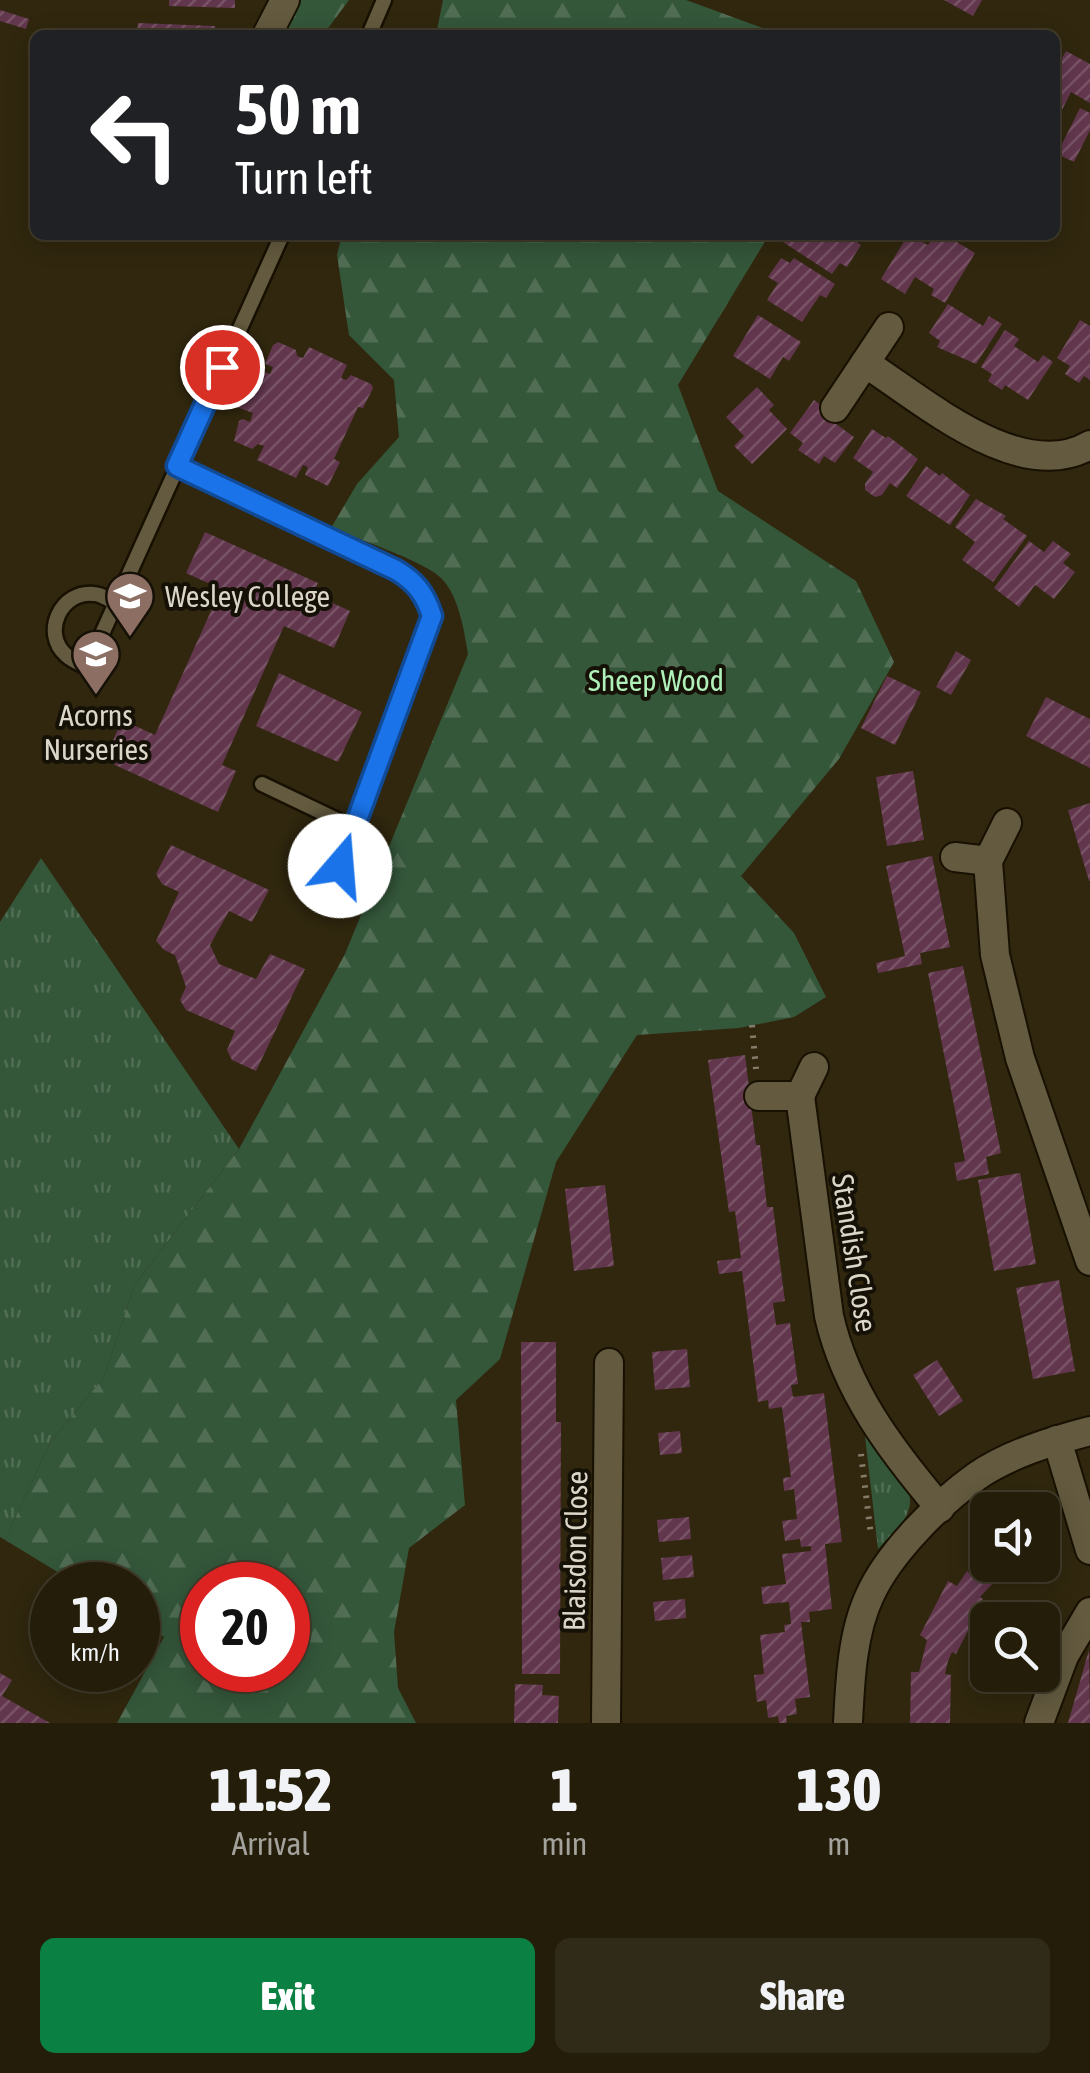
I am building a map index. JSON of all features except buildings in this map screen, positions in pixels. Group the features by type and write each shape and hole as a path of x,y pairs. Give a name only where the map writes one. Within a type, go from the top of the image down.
{"street":[{"path":"269,30 286,0"},
{"path":"835,408 889,327"},
{"path":"865,363 992,445 1030,455 1073,455 1090,445"},
{"path":"1007,823 988,861 995,955 1020,1058 1090,1261"},
{"path":"956,856 988,861"},
{"path":"759,1096 800,1096 814,1067"},
{"name":"Standish Close","path":"800,1096 837,1352 884,1439 940,1508"},
{"name":"Blaisdon Close","path":"603,1373 606,1723"},
{"path":"848,1723 857,1638 869,1596 916,1531 978,1476 1057,1440 1090,1431"},
{"path":"1057,1440 1090,1550"},
{"path":"1039,1723 1064,1656 1090,1612"}],"lane":[{"path":"371,30 384,0"},
{"path":"116,604 96,594 77,596 64,604 54,624 54,639 65,655 87,667 116,604 177,466 280,240"},
{"path":"177,466 375,558 413,580 426,598 432,616 340,866"},
{"path":"262,784 352,827"}],"path":[{"path":"752,1025 759,1096"},
{"path":"859,1441 878,1581"}],"green space":[{"path":"291,0 349,0 327,30 284,30"},
{"path":"443,0 686,0 768,30 437,30"},
{"name":"Sheep Wood","path":"341,240 766,240 678,385 718,491 856,581 894,662 839,759 741,876 794,933 826,997 794,1017 739,1028 637,1035 556,1162 500,1359 456,1400 465,1505 409,1548 394,1632 398,1688 416,1723 117,1723 134,1692 160,1692 160,1644 164,1637 160,1634 160,1562 41,1562 5,1540 50,1443 104,1377 135,1284 239,1149 345,954 468,654 457,604 442,579 406,558 331,528 357,484 399,437 394,380 349,335 337,255"},
{"path":"41,858 239,1149 135,1284 104,1377 50,1443 5,1540 0,1537 0,922"},
{"path":"865,1436 908,1490 910,1499 907,1515 878,1549"}],"place":[{"name":"Wesley College","path":"130,638"},
{"name":"Acorns Nurseries","path":"96,696"}],"route":[{"path":"222,367 177,466 375,558 413,580 426,598 432,616 340,866"}]}
